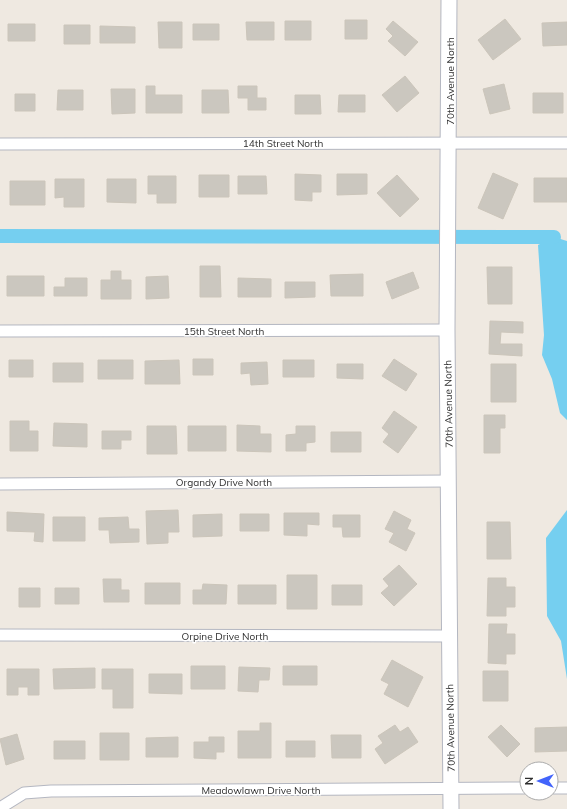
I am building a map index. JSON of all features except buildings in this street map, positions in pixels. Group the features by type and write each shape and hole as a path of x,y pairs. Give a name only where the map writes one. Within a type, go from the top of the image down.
{"street":[{"name":"70th Avenue North","path":"449,0 450,142 447,330 451,809"},
{"name":"14th Street North","path":"0,144 450,142 567,143"},
{"name":"15th Street North","path":"0,331 447,330"},
{"name":"Organdy Drive North","path":"0,484 449,481"},
{"name":"Orpine Drive North","path":"0,635 449,636"},
{"name":"Meadowlawn Drive North","path":"0,808 24,793 51,791 451,790 519,788"}],"water":[{"path":"554,237 567,241 567,420 560,413 552,379 542,355 544,335 538,245"},
{"path":"567,510 567,679 561,641 547,616 546,538"}],"waterway":[{"path":"0,236 554,237"}]}
